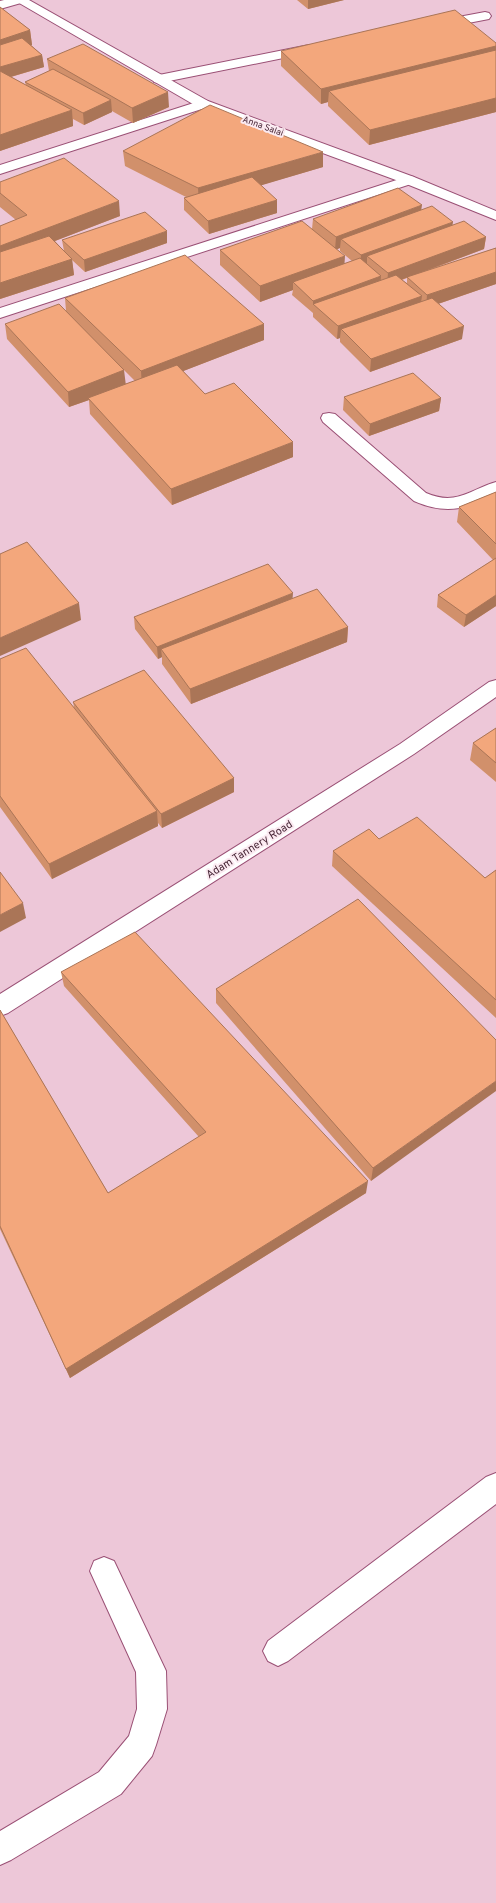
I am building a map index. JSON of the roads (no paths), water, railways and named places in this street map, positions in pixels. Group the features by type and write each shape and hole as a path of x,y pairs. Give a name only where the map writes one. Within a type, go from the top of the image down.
{"street":[{"path":"0,5 17,0"},
{"name":"Anna Salai","path":"20,0 203,104 409,180 496,216"},
{"path":"424,28 486,16"},
{"path":"159,79 323,47"},
{"path":"0,170 203,104"},
{"path":"0,313 409,180"},
{"path":"329,418 420,497 429,502 449,505 459,504 496,488"},
{"name":"Adam Tannery Road","path":"0,1006 407,749 496,687"},
{"path":"278,1651 496,1488"},
{"path":"0,1848 110,1783 141,1746 152,1709 151,1671 104,1571"}]}
